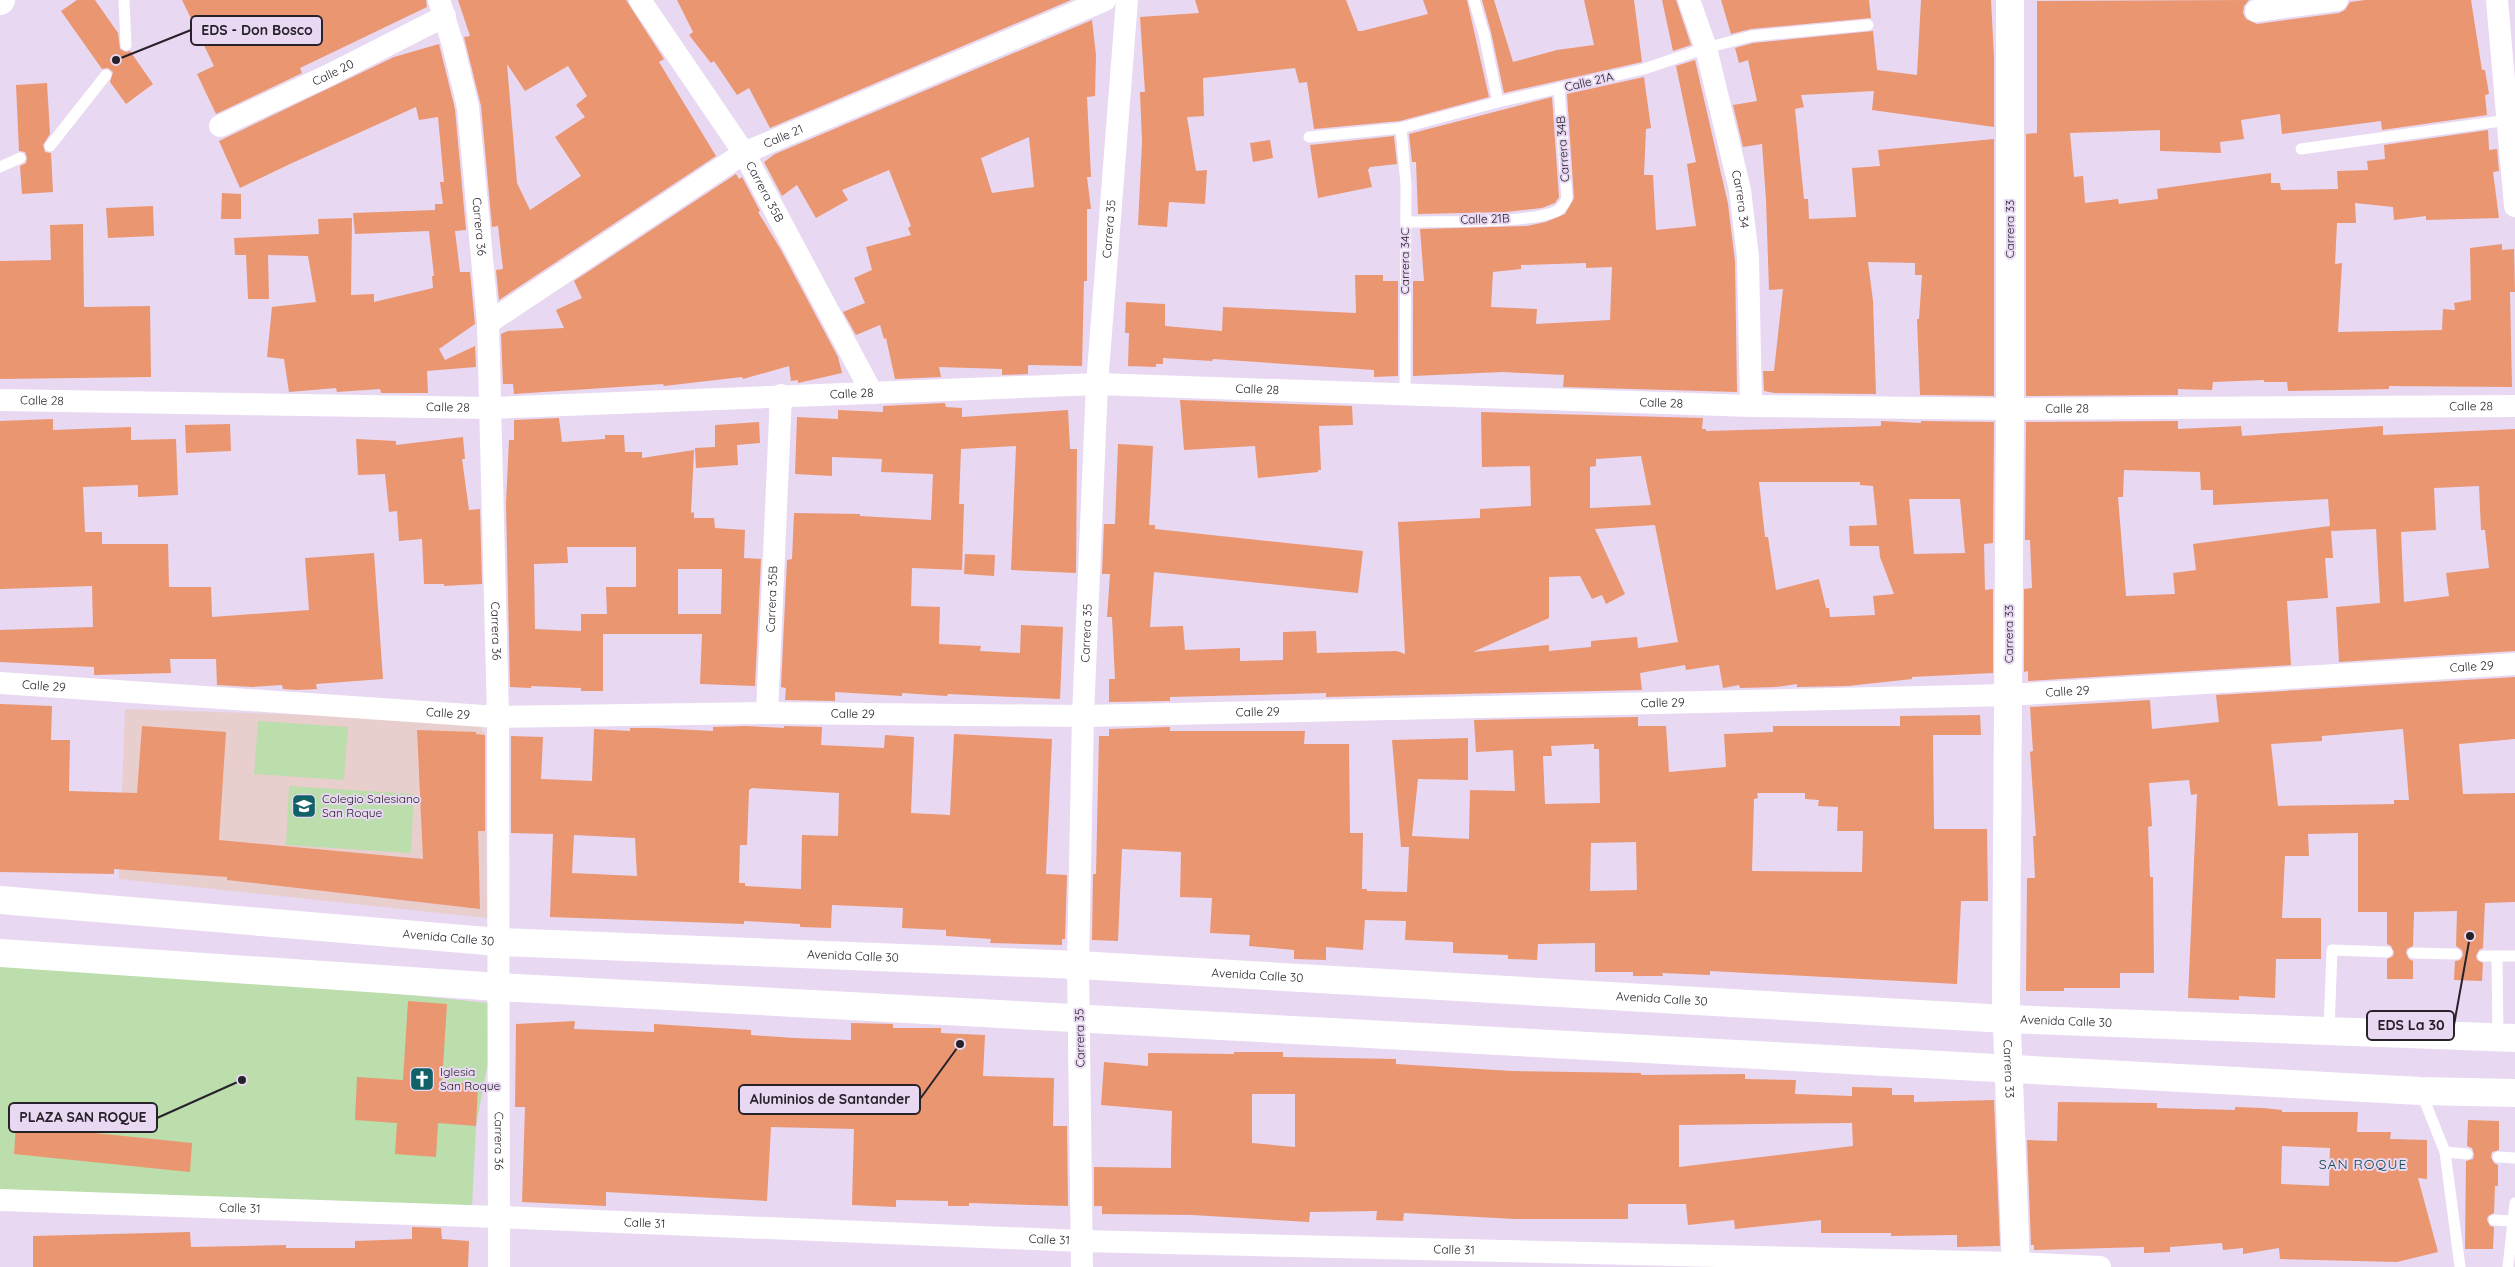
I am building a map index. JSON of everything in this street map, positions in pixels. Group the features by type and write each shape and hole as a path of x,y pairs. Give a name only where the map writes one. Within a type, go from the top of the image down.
{"main road":[{"name":"Carrera 33","path":"2010,0 2009,695 2006,1019 2016,1265"},
{"name":"Avenida Calle 30","path":"0,900 498,942 1078,965 2006,1019 2507,1037"},
{"path":"0,953 498,988 2420,1091 2515,1092"}],"street":[{"name":"Carrera 35B","path":"640,0 744,153 872,393"},
{"name":"Calle 21","path":"488,324 744,153 1105,0"},
{"name":"Carrera 35","path":"1082,1267 1078,965 1083,716 1097,384 1127,0"},
{"name":"Carrera 34","path":"1689,0 1706,48 1740,190 1748,257 1751,406"},
{"path":"2256,10 2338,0"},
{"path":"2498,0 2515,206"},
{"name":"Calle 20","path":"220,126 331,74 442,8"},
{"name":"Carrera 36","path":"442,8 468,107 488,324 498,717 499,1267"},
{"name":"Calle 28","path":"0,400 491,408 781,395 1097,384 1751,406 2010,409 2515,406"},
{"name":"Carrera 35B","path":"767,712 781,395"},
{"name":"Calle 29","path":"0,683 498,717 767,712 1083,716 2009,695 2515,664"},
{"name":"Calle 31","path":"0,1200 500,1217 1082,1242 2100,1267"}],"lane":[{"path":"124,0 126,45"},
{"path":"1474,0 1484,34 1498,102"},
{"name":"Calle 21A","path":"1309,137 1401,128 1498,102 1644,69 1706,48 1752,36 1868,25"},
{"path":"50,146 106,75"},
{"name":"Carrera 34B","path":"1560,88 1567,199 1562,208"},
{"path":"2301,149 2508,120"},
{"name":"Carrera 34C","path":"1401,128 1406,185 1405,393"},
{"path":"0,167 20,158"},
{"name":"Calle 21B","path":"1406,222 1519,218 1555,212 1562,208"},
{"path":"2328,1030 2332,950 2387,952"},
{"path":"2413,953 2456,954"},
{"path":"2483,956 2515,956"},
{"path":"2497,956 2507,1037"},
{"path":"2420,1091 2445,1152 2459,1219 2460,1267"},
{"path":"2445,1152 2467,1154"},
{"path":"2498,1157 2515,1158"},
{"path":"2508,1267 2515,1203"},
{"path":"2494,1220 2513,1221"}],"shaded area":[{"name":"Colegio Salesiano San Roque","path":"125,709 465,720 480,727 485,733 487,918 119,879"}],"green space":[{"path":"258,721 348,727 344,780 254,774"},
{"path":"289,786 414,794 411,853 286,845"},
{"path":"0,954 499,1004 476,1126 472,1207 0,1199"}],"building":[{"path":"77,0 95,0 118,33 120,49 126,52 130,51 153,84 126,104 110,82 113,72 108,68 102,69 61,11"},
{"path":"182,0 426,0 427,7 300,68 302,73 216,114 197,74 214,66"},
{"path":"458,0 626,0 664,59 659,62 716,156 499,300 496,270 503,269 498,226 492,227 481,106 464,37 470,36","holes":["507,64 525,91 568,66 587,96 576,105 585,117 555,137 581,176 530,210 517,183"]},
{"path":"677,0 1071,0 770,128 749,88 737,95 714,61 711,63 689,35 693,32"},
{"path":"1195,0 1346,0 1358,31 1362,31 1428,14 1423,0 1467,0 1489,97 1400,121 1314,129 1307,82 1299,83 1295,68 1203,78 1204,116 1187,117 1196,171 1207,170 1205,204 1169,202 1167,227 1138,225 1142,142 1140,92 1145,92 1140,17 1199,13"},
{"path":"1482,0 1494,0 1513,62 1557,50 1594,45 1584,0 1634,0 1642,62 1504,93"},
{"path":"1662,0 1676,0 1691,45 1673,51"},
{"path":"1721,0 1869,0 1871,18 1751,29 1731,34"},
{"path":"1921,0 1991,0 1994,57 1994,127 1872,110 1874,91 1801,95 1804,107 1795,109 1804,199 1808,199 1809,219 1856,217 1852,168 1880,166 1878,150 1994,139 1994,396 1920,395 1917,319 1919,319 1922,275 1915,275 1915,263 1868,262 1873,301 1876,394 1774,393 1764,391 1763,371 1774,371 1783,289 1769,290 1762,144 1743,147 1733,105 1757,101 1748,60 1739,63 1735,48 1753,43 1873,31 1877,70 1917,75"},
{"path":"2249,0 2244,6 2243,13 2246,19 2257,24 2339,13 2345,10 2350,2 2365,0 2471,0 2482,70 2485,70 2489,94 2485,95 2487,115 2382,130 2381,121 2282,134 2280,114 2241,120 2244,139 2220,142 2221,153 2160,151 2160,130 2070,133 2074,177 2083,176 2085,203 2118,199 2119,204 2158,199 2157,189 2271,173 2271,183 2280,183 2281,190 2338,189 2337,171 2368,170 2367,161 2385,159 2384,145 2488,130 2489,150 2497,149 2499,171 2493,172 2499,218 2426,220 2426,216 2394,220 2393,207 2355,203 2356,223 2337,223 2335,264 2342,263 2338,332 2442,330 2443,309 2455,310 2454,303 2471,300 2470,248 2502,244 2502,250 2514,249 2515,292 2510,292 2512,387 2389,386 2389,389 2288,391 2287,382 2264,382 2264,380 2213,382 2212,390 2178,389 2178,395 2026,396 2026,134 2037,133 2037,1"},
{"path":"1092,20 1096,55 1095,96 1087,97 1091,177 1087,177 1091,209 1087,209 1087,281 1084,281 1082,366 1028,365 1028,374 1002,375 1002,369 939,367 941,377 895,379 886,338 884,339 880,325 856,335 843,312 865,303 854,278 872,270 866,247 911,235 908,228 911,226 889,170 842,190 848,200 816,218 797,185 782,196 764,162 775,154","holes":["1029,137 1034,187 992,193 981,158"]},
{"path":"439,44 455,109 466,230 455,231 460,272 470,272 475,324 439,349 445,360 475,346 476,367 427,371 428,393 381,393 380,389 337,392 336,388 289,392 284,359 267,357 272,307 316,302 308,256 268,255 269,299 248,299 246,255 235,255 234,238 319,234 318,219 352,218 351,295 374,294 374,302 433,288 432,276 434,276 429,231 355,234 353,213 435,210 435,204 443,204 440,182 444,182 438,117 419,120 416,107 240,188 219,141 394,57"},
{"path":"1695,60 1728,204 1735,261 1737,392 1563,387 1564,375 1502,372 1413,376 1413,281 1424,281 1420,229 1527,226 1546,222 1565,214 1574,198 1567,94 1644,77 1651,128 1646,129 1644,175 1653,175 1656,230 1696,226 1687,164 1696,162 1676,66","holes":["1586,263 1586,268 1612,267 1610,320 1536,324 1537,309 1491,307 1493,272 1521,269 1521,265"]},
{"path":"47,83 50,134 43,145 45,152 51,153 53,192 22,194 20,166 26,163 27,158 25,152 19,151 16,85"},
{"path":"1552,97 1559,197 1555,203 1542,208 1506,212 1418,214 1416,162 1412,162 1409,134"},
{"path":"1394,136 1397,164 1370,167 1368,170 1372,187 1318,198 1310,145"},
{"path":"1270,140 1273,158 1253,162 1250,143"},
{"path":"736,174 739,179 742,177 760,211 758,212 781,250 838,357 842,373 798,383 798,380 791,381 789,366 743,379 742,377 664,386 663,384 514,394 513,384 503,384 501,334 508,331 564,328 556,310 582,298 574,281"},
{"path":"222,193 241,194 241,219 221,219"},
{"path":"153,206 154,236 108,238 106,208"},
{"path":"83,224 84,307 150,306 151,377 0,379 0,261 51,260 50,225"},
{"path":"1355,275 1383,275 1383,281 1398,281 1398,376 1374,377 1374,370 1213,359 1212,361 1163,358 1163,364 1156,364 1156,367 1128,366 1129,333 1125,333 1126,302 1165,304 1165,326 1222,331 1223,307 1356,313"},
{"path":"1180,400 1352,406 1353,425 1319,426 1321,470 1318,470 1318,472 1258,478 1255,446 1184,450"},
{"path":"945,403 946,407 962,408 962,417 1068,410 1070,449 1077,449 1076,573 1011,570 1016,446 961,449 959,504 964,504 962,570 912,568 911,606 940,607 939,644 981,646 980,651 1020,653 1021,625 1063,627 1060,699 902,693 902,696 835,692 835,701 785,700 786,688 781,687 787,560 792,559 794,513 860,514 860,516 931,520 933,474 881,472 882,459 832,457 832,476 795,474 797,417 838,419 838,410 883,412 883,406"},
{"path":"1481,412 1703,418 1702,429 1706,429 1706,431 1881,426 1881,421 1921,423 1921,421 1994,422 1993,543 1984,544 1985,590 1993,589 1993,673 1912,677 1912,679 1848,686 1797,687 1797,684 1776,687 1740,688 1739,685 1723,688 1719,665 1686,670 1685,665 1640,673 1642,690 1326,697 1326,693 1170,697 1170,701 1109,702 1109,679 1115,679 1112,617 1107,617 1110,574 1102,574 1104,524 1115,524 1118,444 1153,446 1149,525 1155,525 1155,529 1363,551 1358,593 1154,572 1150,627 1183,626 1185,650 1240,648 1240,661 1283,660 1283,632 1316,631 1317,653 1397,651 1405,654 1398,522 1480,518 1480,509 1531,506 1530,466 1482,467","holes":["1641,456 1651,505 1590,508 1590,467 1596,466 1596,459","1759,482 1860,482 1860,485 1873,486 1877,525 1849,526 1850,546 1879,546 1880,557 1894,594 1873,596 1875,615 1830,617 1829,608 1826,608 1819,579 1776,590 1768,537 1765,537","1909,499 1960,499 1965,553 1914,554","1655,525 1678,642 1638,648 1637,637 1591,641 1591,647 1549,651 1549,645 1473,652 1549,618 1549,577 1580,576 1592,599 1602,595 1606,604 1625,594 1595,529"]},
{"path":"559,418 562,442 605,439 605,435 624,435 625,452 642,452 642,458 694,450 691,513 694,512 694,518 714,518 715,528 745,530 744,558 761,559 755,686 700,684 702,634 603,634 603,691 581,691 581,688 510,687 506,503 509,440 514,440 514,420","holes":["567,547 636,547 636,587 606,587 607,614 581,614 581,631 535,629 534,564 568,563","678,569 722,569 721,614 678,614"]},
{"path":"53,419 53,430 131,427 131,440 176,439 178,495 138,497 138,485 83,487 85,532 102,532 102,544 168,544 169,587 211,587 212,617 309,610 305,558 374,553 383,679 316,684 317,689 297,690 283,689 282,685 252,687 217,685 216,659 170,659 171,673 94,675 94,667 0,662 0,630 93,627 92,586 0,589 0,421"},
{"path":"2178,421 2178,429 2241,426 2242,436 2383,426 2383,435 2515,429 2515,651 2339,662 2336,607 2380,603 2376,529 2331,531 2333,558 2325,558 2328,598 2287,601 2291,665 2028,681 2028,671 2024,672 2024,589 2032,588 2030,540 2025,540 2026,422","holes":["2124,470 2200,472 2201,490 2213,490 2213,505 2328,499 2330,526 2193,544 2196,570 2173,573 2175,594 2126,596 2118,497 2123,497","2479,486 2481,530 2485,530 2489,568 2446,573 2449,596 2404,602 2401,532 2436,530 2434,488"]},
{"path":"759,422 760,443 737,445 738,465 696,468 695,448 715,447 715,425"},
{"path":"230,424 231,451 186,453 185,425"},
{"path":"463,437 465,459 462,459 469,510 480,509 482,584 444,586 444,584 424,584 422,539 399,541 397,511 389,512 385,474 358,475 356,439 396,441 396,445"},
{"path":"965,554 995,555 994,576 964,574"},
{"path":"2515,677 2515,739 2459,744 2463,794 2515,793 2515,902 2485,903 2483,948 2479,950 2476,956 2477,960 2483,963 2482,981 2454,980 2455,961 2460,960 2463,955 2462,950 2456,946 2457,911 2414,912 2413,946 2407,949 2406,953 2409,959 2413,961 2413,979 2387,979 2387,959 2393,956 2394,952 2391,946 2387,944 2387,912 2358,912 2358,833 2308,834 2309,856 2285,856 2282,918 2321,918 2321,959 2276,959 2275,998 2239,996 2239,1000 2188,998 2197,794 2191,795 2189,780 2149,783 2152,826 2148,827 2150,877 2153,877 2154,973 2120,973 2120,988 2064,988 2064,991 2026,991 2027,878 2035,878 2033,836 2036,836 2030,752 2033,751 2030,707 2150,700 2152,729 2219,722 2216,695","holes":["2403,729 2409,800 2394,800 2394,804 2278,806 2271,744 2322,741 2322,736"]},
{"path":"0,704 52,706 51,740 70,740 69,791 137,793 142,726 226,732 219,840 423,859 417,730 476,732 476,734 485,735 485,831 478,831 480,909 227,880 227,877 114,869 114,874 0,872"},
{"path":"1980,715 1981,735 1933,735 1934,829 1987,829 1988,901 1961,901 1957,984 1710,971 1710,975 1662,973 1663,976 1633,976 1633,972 1595,972 1595,943 1538,944 1537,960 1508,959 1508,955 1453,953 1453,942 1405,940 1406,921 1365,920 1363,950 1326,947 1326,960 1294,959 1294,950 1249,946 1250,935 1210,933 1212,898 1180,897 1181,852 1122,849 1118,941 1092,940 1093,874 1096,874 1099,736 1109,736 1109,729 1170,727 1170,731 1305,731 1304,744 1349,744 1350,833 1363,833 1362,889 1367,889 1367,891 1407,892 1409,847 1401,847 1392,740 1468,738 1468,780 1418,779 1412,836 1469,839 1470,790 1515,791 1513,750 1476,752 1474,720 1638,717 1638,726 1666,726 1669,772 1726,767 1724,734 1773,732 1773,726 1900,726 1900,716","holes":["1594,744 1594,749 1599,749 1600,803 1545,804 1543,756 1552,756 1551,746","1757,793 1805,793 1805,799 1819,800 1818,806 1838,807 1837,831 1863,831 1862,872 1752,871 1754,799 1758,798","1636,842 1637,890 1590,891 1591,843"]},
{"path":"713,727 822,727 821,745 884,748 885,735 914,737 911,813 950,815 954,734 1052,739 1046,874 1067,875 1065,939 1062,939 1062,945 990,943 991,939 946,936 946,930 902,928 903,908 832,905 831,928 800,927 800,924 744,921 744,924 550,917 553,834 511,833 511,736 543,737 541,779 592,781 594,729 630,731 630,728 656,728 713,731","holes":["752,788 839,793 838,836 802,835 801,889 745,886 745,883 739,883 740,845 747,845 749,790","574,835 635,838 637,876 572,873"]},
{"name":"Iglesia San Roque","path":"408,1001 447,1004 442,1082 478,1084 476,1126 438,1123 436,1157 395,1154 397,1123 355,1120 357,1077 403,1080"},
{"path":"575,1021 574,1029 654,1032 654,1024 751,1030 751,1035 851,1040 851,1023 893,1024 893,1028 941,1028 941,1033 985,1035 983,1076 1054,1078 1053,1126 1067,1126 1068,1206 969,1203 969,1206 948,1206 948,1201 896,1200 896,1207 852,1205 854,1129 771,1127 767,1201 606,1192 606,1206 522,1202 525,1107 515,1107 516,1024"},
{"path":"1234,1052 1283,1052 1283,1057 1396,1059 1396,1064 1512,1071 1641,1073 1641,1075 1745,1074 1745,1079 1796,1080 1795,1094 1852,1096 1852,1087 1892,1088 1892,1095 1914,1095 1914,1102 1994,1100 2000,1246 1957,1247 1957,1235 1891,1236 1891,1233 1821,1233 1821,1220 1735,1229 1734,1220 1688,1225 1686,1204 1628,1204 1628,1219 1515,1219 1404,1213 1403,1221 1376,1220 1377,1211 1310,1212 1309,1222 1192,1215 1102,1214 1102,1206 1094,1206 1094,1167 1171,1168 1172,1111 1101,1105 1104,1062 1148,1066 1148,1053 1234,1054","holes":["1252,1094 1295,1094 1295,1147 1252,1143","1852,1123 1853,1146 1679,1167 1679,1125"]},
{"path":"2058,1102 2157,1103 2157,1108 2235,1110 2235,1107 2282,1110 2282,1112 2358,1112 2357,1132 2391,1132 2390,1139 2427,1140 2427,1179 2418,1178 2438,1252 2397,1262 2280,1259 2279,1248 2243,1254 2243,1248 2223,1250 2222,1243 2170,1247 2170,1252 2144,1253 2144,1247 2034,1250 2034,1245 2031,1245 2027,1140 2057,1141","holes":["2282,1146 2330,1148 2329,1186 2281,1184"]},
{"path":"2468,1120 2499,1121 2499,1150 2492,1152 2491,1157 2494,1163 2498,1165 2498,1186 2495,1186 2494,1213 2488,1216 2487,1220 2490,1226 2494,1227 2493,1249 2465,1249 2466,1161 2473,1159 2474,1154 2472,1148 2467,1146"},
{"path":"16,1125 192,1143 190,1172 14,1154"},
{"path":"412,1227 441,1228 442,1239 469,1241 468,1267 33,1267 33,1236 190,1232 191,1247 286,1245 286,1248 355,1248 355,1241 412,1239"}],"place":[{"name":"EDS - Don Bosco","path":"116,60"},
{"name":"Colegio Salesiano San Roque","path":"304,806"},
{"name":"EDS La 30","path":"2470,936"},
{"name":"Aluminios de Santander","path":"960,1044"},
{"name":"Iglesia San Roque","path":"422,1079"},
{"name":"PLAZA SAN ROQUE","path":"242,1080"}],"district":[{"name":"SAN ROQUE","path":"2363,1164"}]}
